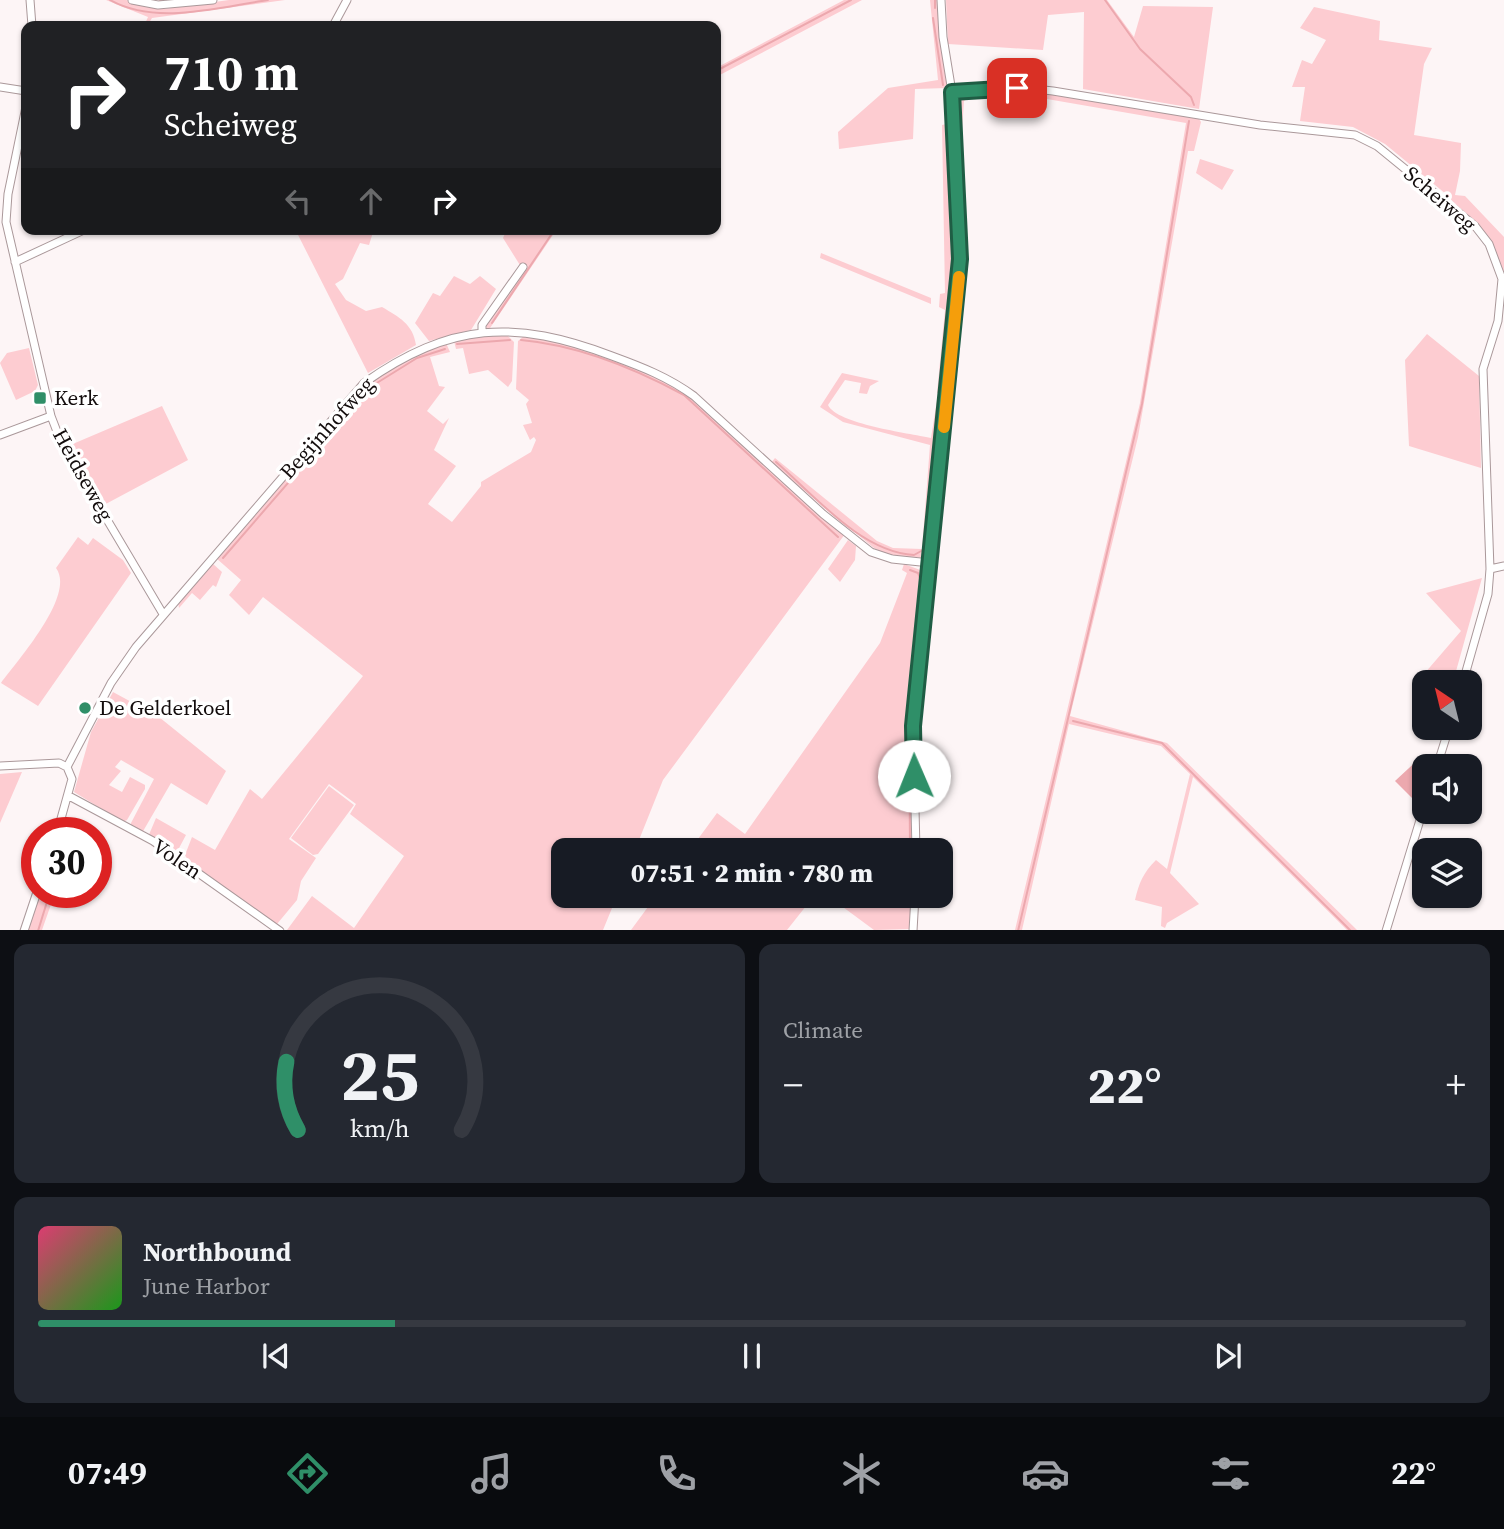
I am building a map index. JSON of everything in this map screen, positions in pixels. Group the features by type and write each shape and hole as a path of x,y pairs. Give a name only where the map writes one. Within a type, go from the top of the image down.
{"street":[{"path":"30,0 32,21"},
{"path":"132,0 158,5 213,0"},
{"path":"335,21 347,0"},
{"path":"916,838 913,726 960,259 952,92 943,37 941,0"},
{"path":"0,87 21,90"},
{"name":"Scheiweg","path":"952,92 1017,88 1053,91 1260,125 1354,135 1377,146 1475,226 1489,244 1502,279 1498,321 1483,369 1490,569 1488,594 1466,670"},
{"name":"Heidseweg","path":"21,131 8,194 9,241 51,416 61,442 163,614"},
{"path":"15,262 73,235"},
{"path":"0,244 9,241"},
{"path":"482,332 482,325 523,267"},
{"name":"Begijnhofweg","path":"163,614 364,383 400,358 439,340 482,332 544,334 576,342 673,380 823,514 871,552 892,559 930,562"},
{"path":"0,435 51,416"},
{"path":"1490,569 1504,566"},
{"path":"67,767 111,683 163,614"},
{"path":"0,766 59,763 67,767 72,777 62,817"},
{"name":"Volen","path":"69,796 153,841 280,930"},
{"path":"1386,930 1419,824"},
{"path":"24,930 32,908"},
{"path":"913,930 914,908"}],"shaded area":[{"path":"106,0 126,0 164,9 229,0 285,0 152,18 146,21 148,17"},
{"path":"844,0 862,0 721,74 721,65"},
{"path":"930,0 939,0 938,21 947,88 915,89 913,139 839,149 838,132 888,88 938,80"},
{"path":"946,0 1107,0 1134,37 1143,6 1213,7 1199,109 1083,89 1084,12 1048,15 1043,50 948,44"},
{"path":"1314,7 1380,21 1379,40 1432,48 1424,64 1414,135 1461,143 1460,171 1455,195 1465,196 1504,237 1504,276 1483,234 1446,194 1385,144 1353,127 1300,121 1305,87 1292,87 1302,60 1312,64 1326,40 1300,28"},
{"path":"1007,89 1053,94 1199,119 1201,122 1194,151 1188,151 1138,437 1070,716 1167,743 1357,930 1347,930 1193,777 1170,873 1199,904 1167,923 1165,928 1161,926 1162,907 1135,900 1142,878 1156,860 1167,869 1190,774 1161,746 1069,724 1022,930 1015,930 1140,403 1186,123 1047,99 972,95 964,101 961,146 965,295 953,398 950,393 960,307 954,109 957,101 968,93"},
{"path":"951,123 957,280 944,394 937,393 945,310 939,307 940,294 945,293 942,125"},
{"path":"1200,159 1234,170 1222,190 1196,173"},
{"path":"298,235 372,235 369,245 360,243 343,279 335,284 346,300 366,311 382,307 399,318 412,332 416,345 368,373"},
{"path":"504,235 553,235 488,331 485,324 523,270 503,238"},
{"path":"821,253 931,298 931,304 820,258"},
{"path":"454,276 470,284 480,276 496,289 471,330 429,341 415,323 433,293 440,296"},
{"path":"1427,334 1479,376 1481,468 1409,446 1405,360"},
{"path":"482,335 508,336 514,342 512,381 508,387 488,370 469,374 463,348 456,349 454,341"},
{"path":"524,336 551,338 597,352 678,386 845,534 663,780 640,838 551,838 551,908 612,908 603,930 287,930 312,896 354,928 404,856 350,814 356,804 329,784 289,839 316,858 301,881 297,900 277,924 189,863 185,855 192,837 215,850 250,789 262,799 363,676 263,597 249,615 229,595 241,580 216,558 371,381 399,361 446,343 450,352 430,357 439,386 445,387 427,411 443,424 449,418 434,450 456,466 428,504 452,522 481,486 481,482 531,452 536,440 534,437 530,440 523,425 532,423 526,404 529,400 516,389 518,341"},
{"path":"29,348 38,385 35,391 16,400 0,363 7,353"},
{"path":"842,373 879,381 870,386 867,394 859,393 861,383 845,380 828,405 834,412 858,422 931,438 937,400 944,404 926,558 890,556 874,548 771,463 775,458 877,541 893,548 922,549 930,445 843,422 820,407"},
{"path":"162,406 188,460 102,506 68,446"},
{"path":"78,537 88,545 93,538 123,560 131,573 38,706 1,683 31,644 52,610 60,580 56,568"},
{"path":"848,540 856,546 855,560 840,582 828,569"},
{"path":"212,563 222,572 216,587 213,585 200,600 192,593 179,608 178,602"},
{"path":"904,564 923,571 925,580 910,753 912,838 699,838 717,813 745,834 880,643 907,573 902,570"},
{"path":"1482,578 1456,670 1427,670 1461,631 1426,593"},
{"path":"113,692 159,717 226,771 207,805 171,783 142,833 131,826 131,823 154,779 121,760 115,767 121,771 109,785 122,792 130,777 145,785 127,820 123,822 74,792 91,732"},
{"path":"1412,765 1412,798 1395,781"},
{"path":"22,772 0,823 0,774"},
{"path":"329,786 354,805 318,854 313,855 291,838"},
{"path":"156,818 186,835 178,850 173,851 148,837"},
{"path":"36,908 50,908 42,930 28,930"},
{"path":"647,908 804,908 787,930 631,930"},
{"path":"844,908 911,908 910,929 874,930"}],"waterway":[{"path":"110,0 128,8 167,13 209,10 268,0"},
{"path":"160,0 166,0"},
{"path":"721,68 851,0"},
{"path":"935,0 935,8"},
{"path":"1105,0 1140,49 1191,97 1194,105"},
{"path":"933,18 943,85"},
{"path":"1018,930 1142,404 1189,121"},
{"path":"492,323 551,235"},
{"path":"457,344 510,340"},
{"path":"521,340 563,347 605,359 684,395 838,537"},
{"path":"223,558 372,386 417,358 445,349"},
{"path":"776,462 823,506 857,533 894,552 914,555 923,550"},
{"path":"910,570 918,573 921,581 909,709 910,838"},
{"path":"1073,721 1162,743 1350,930"},
{"path":"38,930 45,908"}],"slow traffic":[{"path":"944,427 959,277"}],"place":[{"name":"Kerk","path":"40,398"},
{"name":"De Gelderkoel","path":"85,708"}],"route":[{"path":"914,776 913,726 960,259 952,92 979,88 1017,88"}]}
